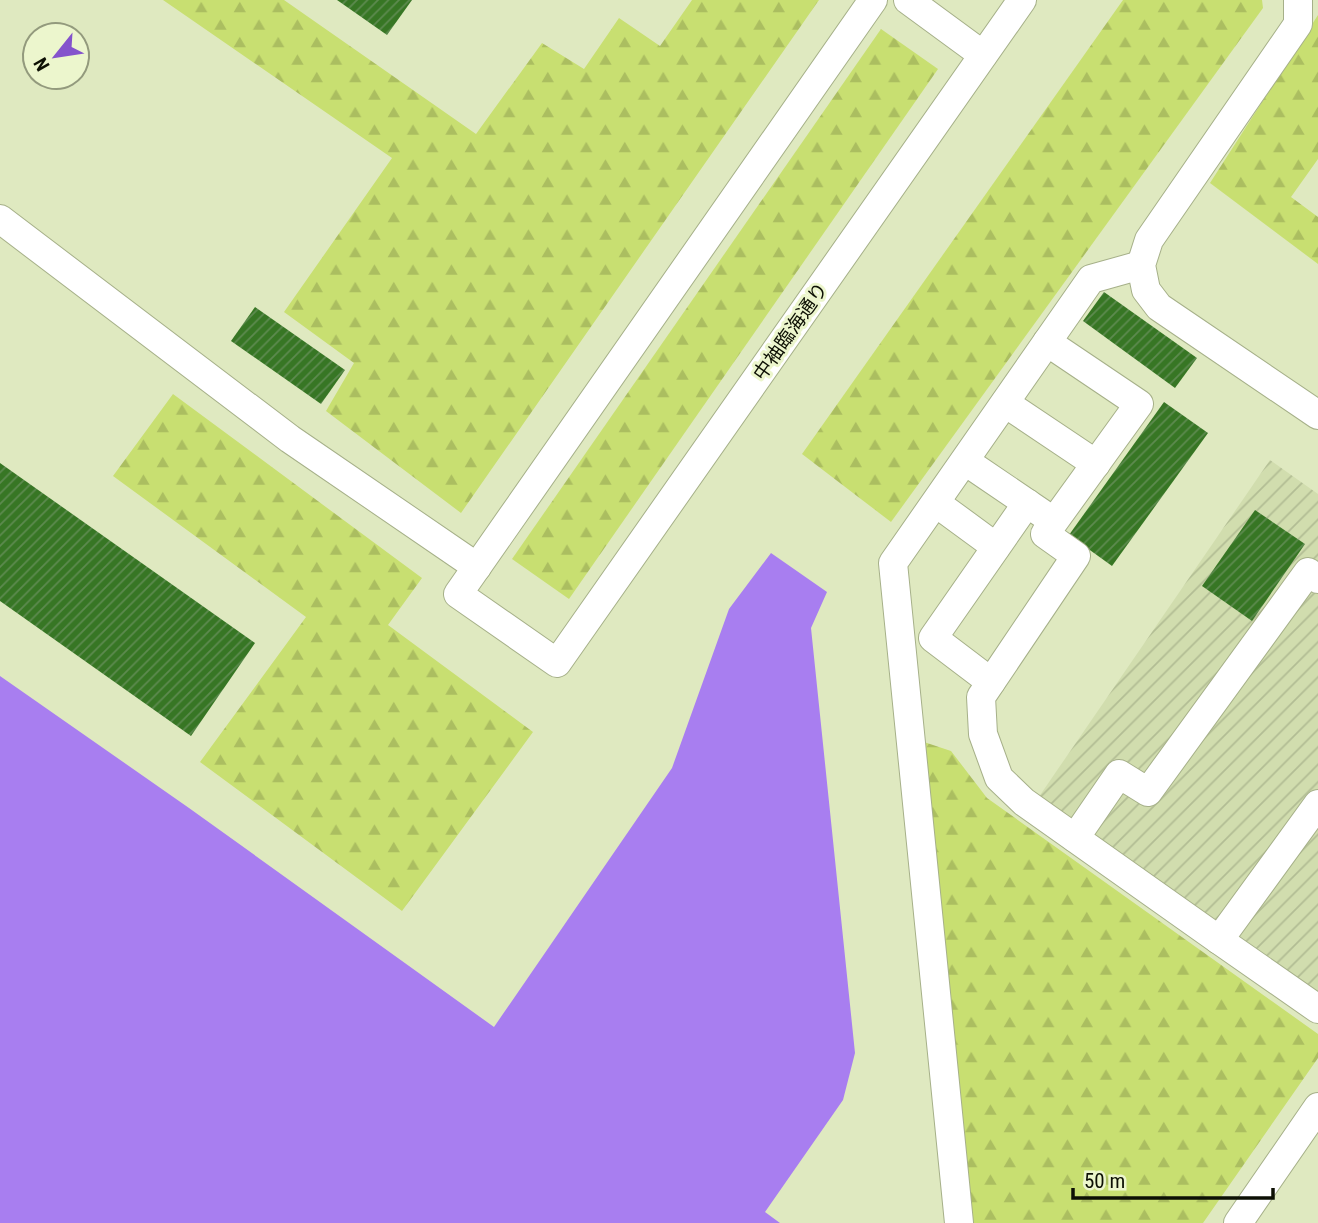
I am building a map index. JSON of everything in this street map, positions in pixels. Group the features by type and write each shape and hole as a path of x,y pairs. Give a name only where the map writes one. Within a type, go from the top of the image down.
{"street":[{"path":"0,219 290,439 477,567 873,0"},
{"path":"908,0 984,55"},
{"name":"中袖臨海通り","path":"477,567 458,594 557,663 1022,0"},
{"path":"1298,0 1298,24 1149,240 1141,265 1146,290 1159,307 1318,415"},
{"path":"959,1223 893,563 1091,279 1141,265"},
{"path":"1047,342 1139,404 1045,534 1076,556 981,697 983,734 999,778 1024,802 1318,1010"},
{"path":"1005,402 1096,464"},
{"path":"965,461 1054,522"},
{"path":"936,503 996,547"},
{"path":"991,682 933,638 1027,503"},
{"path":"1075,838 1118,774 1148,792 1308,572 1318,579"},
{"path":"1219,940 1318,804"},
{"path":"1238,1223 1318,1107"}],"shaded area":[{"path":"1270,460 1318,494 1318,995 1036,801"},
{"path":"771,553 827,592 811,628 855,1053 843,1100 765,1212 780,1223 0,1223 0,676 494,1027 672,768 729,609"}],"green space":[{"path":"163,0 284,0 476,134 542,43 584,69 619,18 660,46 692,0 819,0 461,513 326,411 354,363 284,312 392,158"},
{"path":"1123,0 1262,0 1263,8 891,522 802,454"},
{"path":"1318,15 1318,159 1291,197 1318,217 1318,264 1210,183"},
{"path":"881,29 938,69 569,599 512,559"},
{"path":"173,394 422,578 388,625 533,732 402,911 200,762 306,617 113,476"},
{"path":"924,742 951,751 987,798 1318,1034 1318,1058 1203,1223 970,1223"}],"building":[{"path":"337,0 412,0 387,35"},
{"path":"1104,292 1197,358 1175,388 1083,321"},
{"path":"255,307 345,370 321,404 231,341"},
{"path":"1164,402 1208,433 1112,566 1069,535"},
{"path":"0,463 255,643 191,736 0,601"},
{"path":"1255,510 1305,544 1252,621 1202,586"}]}
